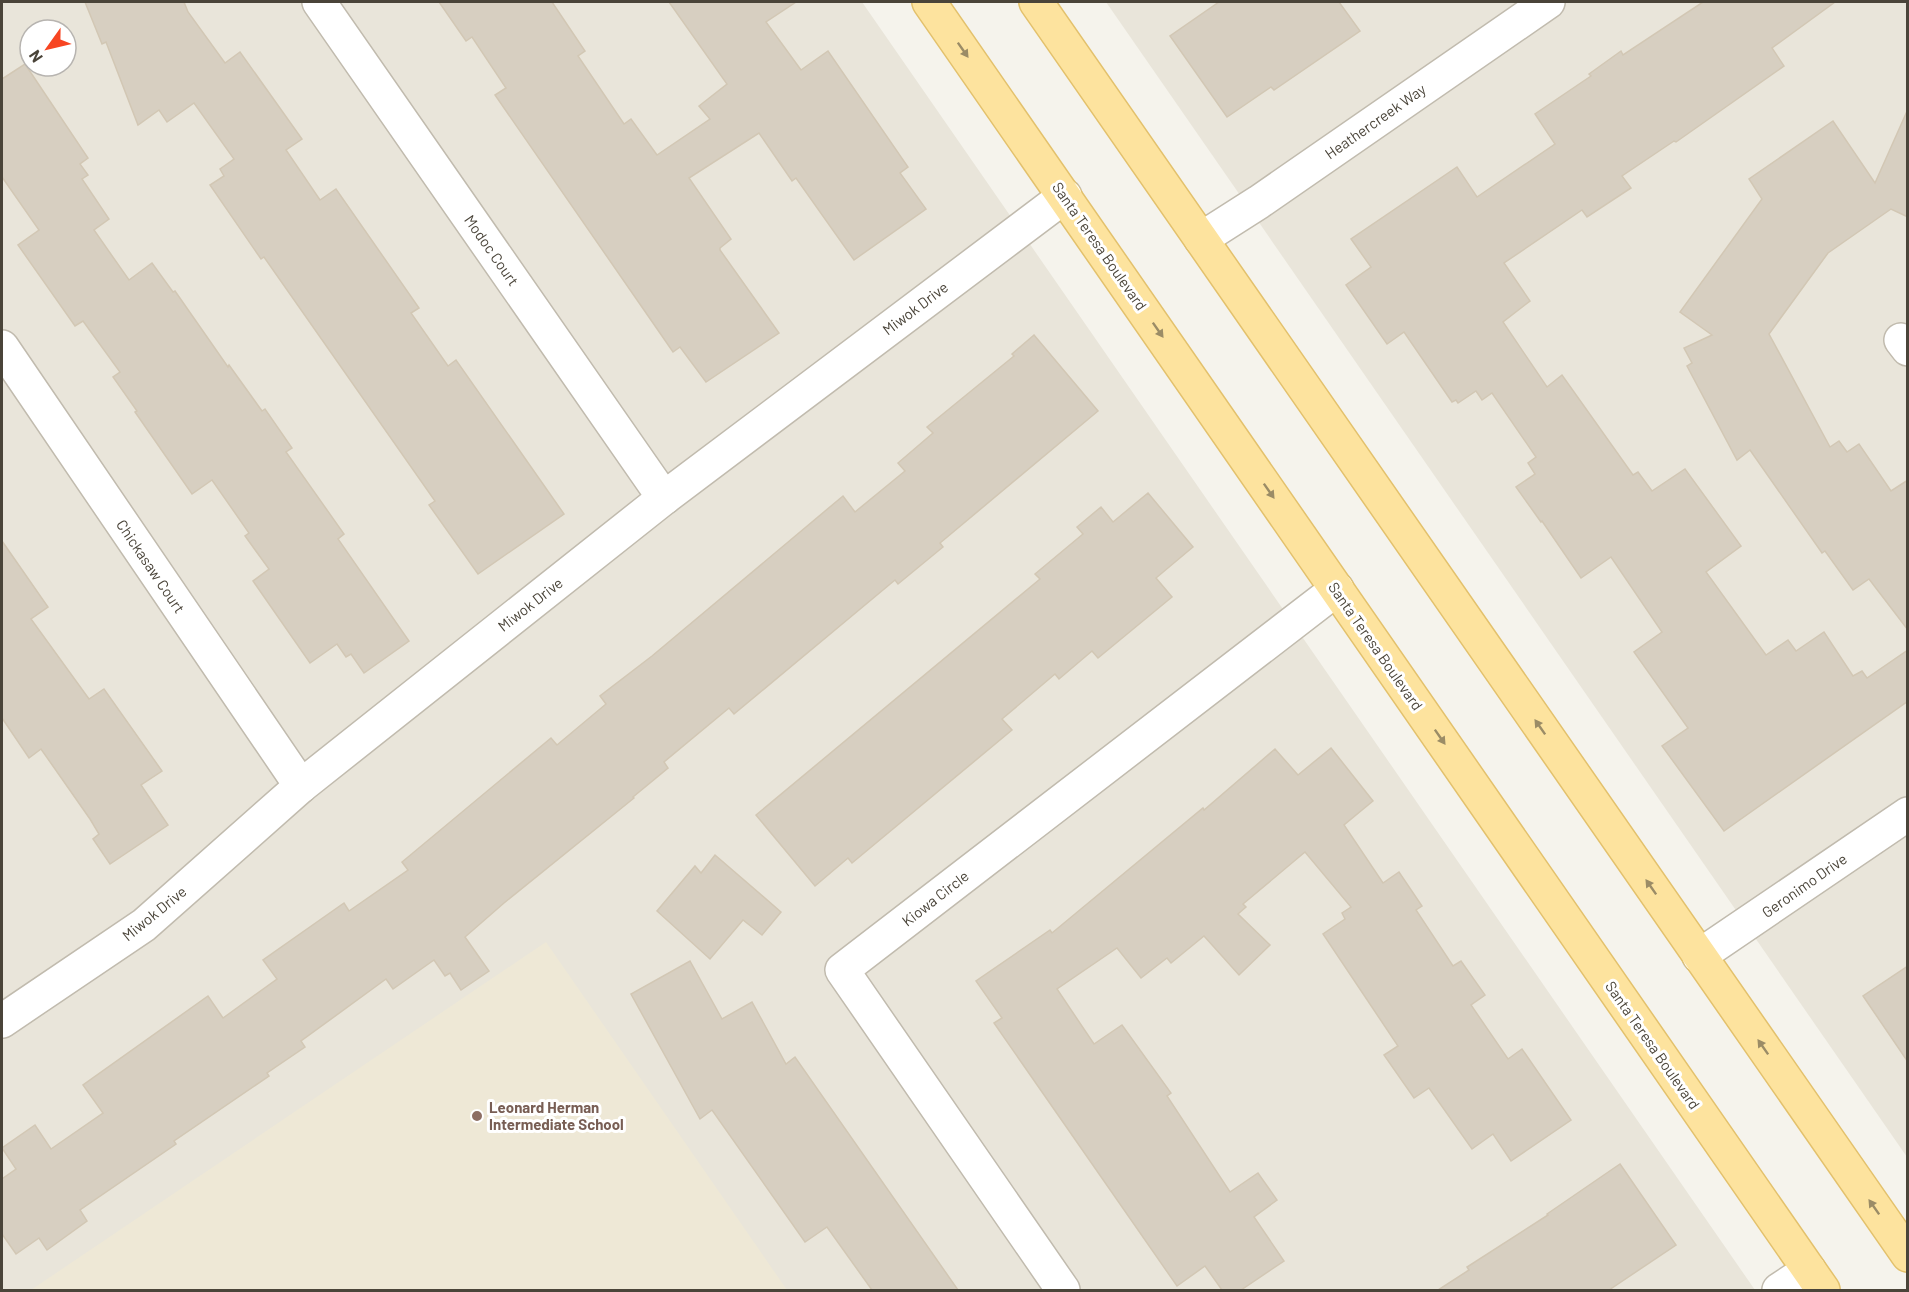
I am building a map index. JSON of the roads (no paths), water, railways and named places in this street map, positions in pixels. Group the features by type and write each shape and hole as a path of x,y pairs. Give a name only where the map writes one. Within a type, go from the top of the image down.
{"main road":[{"name":"Santa Teresa Boulevard","path":"929,2 1816,1280"},
{"path":"1036,2 1908,1255"}],"street":[{"name":"Modoc Court","path":"319,2 664,498"},
{"name":"Heathercreek Way","path":"1201,239 1259,202 1548,2"},
{"name":"Miwok Drive","path":"2,1020 144,925 301,786 664,498 1065,196"},
{"name":"Chickasaw Court","path":"2,347 301,786"},
{"name":"Kiowa Circle","path":"1063,1290 842,970 1337,589"},
{"name":"Geronimo Drive","path":"1700,956 1908,814"},
{"path":"1779,1290 1816,1280"}],"place":[{"name":"Leonard Herman Intermediate School","path":"477,1116"}]}
